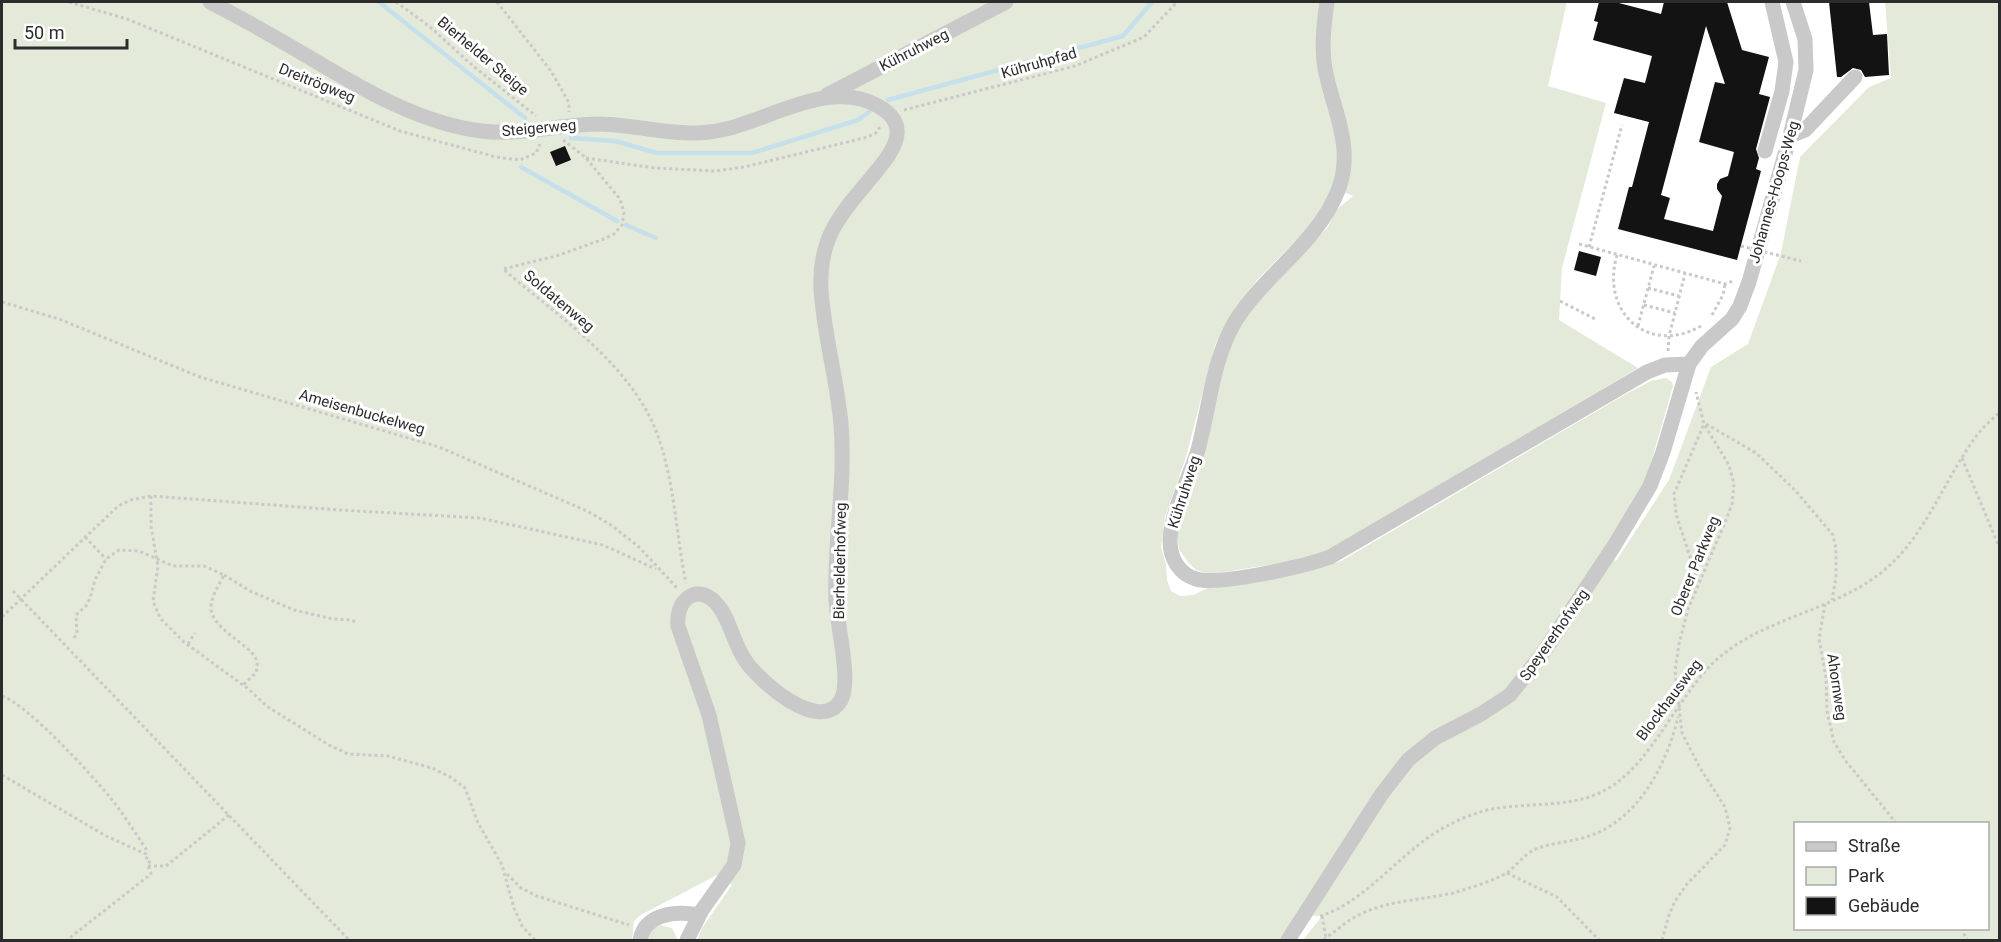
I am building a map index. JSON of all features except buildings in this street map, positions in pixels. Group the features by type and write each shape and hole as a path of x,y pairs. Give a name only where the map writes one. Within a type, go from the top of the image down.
{"street":[{"name":"Steigerweg","path":"210,2 373,94 411,111 475,130 501,132 604,124 673,133 702,133 726,129 822,98"},
{"name":"Kühruhweg","path":"822,98 1006,2"},
{"name":"Kühruhweg","path":"1327,2 1323,30 1323,54 1343,139 1345,158 1341,180 1330,209 1318,227 1251,299 1235,322 1222,349 1198,448 1171,530 1172,554 1181,570 1194,579 1212,580 1285,569 1330,557 1653,369 1671,364 1689,364"},
{"path":"1765,151 1782,91 1786,65 1784,46 1774,17 1772,2"},
{"name":"Johannes-Hoops-Weg","path":"1689,364 1702,346 1728,324 1743,299 1790,136 1806,59 1803,30 1793,2"},
{"path":"1790,136 1804,130 1855,77"},
{"path":"822,98 844,96 861,99 878,106 890,115"},
{"name":"Bierhelderhofweg","path":"687,598 704,596 717,604 748,664 782,695 803,709 815,712 828,710 840,702 845,685 836,600 842,481 841,424 822,305 821,271 825,250 832,232 844,212 893,149 896,132 890,115"},
{"name":"Speyererhofweg","path":"1288,940 1381,795 1408,760 1435,738 1480,714 1509,695 1545,650 1614,546 1650,486 1663,452 1689,364"},
{"path":"687,598 680,606 677,616 678,626 709,715 738,843 736,858 730,873 699,915 687,940"},
{"path":"642,934 655,919 666,915 677,913 699,915"}],"path":[{"name":"Dreitrögweg","path":"69,2 128,19 400,131 449,146 496,158 520,160 536,153 541,142 554,128"},
{"name":"Bierhelder Steige","path":"396,2 429,26 506,92 554,128"},
{"path":"497,2 551,71 569,103 554,128"},
{"name":"Kühruhpfad","path":"890,115 943,99 1075,66 1144,37 1177,2"},
{"path":"585,158 656,168 716,171 735,169 864,138 875,134 890,115"},
{"path":"1589,247 1622,125"},
{"name":"Soldatenweg","path":"554,128 567,144 585,158 620,199 624,212 622,225 614,234 604,239 556,256 503,269 609,360 641,402 659,437 669,475 685,581"},
{"path":"1580,244 1725,284"},
{"path":"1741,246 1801,261"},
{"path":"1617,255 1613,272 1614,292 1622,311 1638,326 1652,333 1669,336 1681,335 1703,325"},
{"path":"1638,326 1654,266"},
{"path":"1671,364 1668,348 1669,336 1685,274"},
{"path":"1712,316 1725,284 1731,280"},
{"path":"1648,288 1679,296"},
{"path":"1560,301 1598,320"},
{"name":"Ameisenbuckelweg","path":"2,302 59,319 200,377 439,447 587,511 611,525 639,547 687,598"},
{"path":"1644,305 1675,313"},
{"name":"Blockhausweg","path":"1322,916 1344,905 1447,825 1491,809 1580,800 1618,782 1635,764 1698,679 1728,650 1770,627 1832,600 1868,581 1898,557 1925,520 1972,441 2000,412"},
{"path":"1699,583 1676,514 1674,494 1704,424 1756,453 1795,490 1833,535 1836,549 1836,577 1832,600"},
{"name":"Oberer Parkweg","path":"1662,940 1675,901 1687,884 1725,845 1730,828 1725,807 1684,738 1679,719 1676,658 1688,609 1732,504 1734,484 1729,465 1704,424"},
{"path":"1962,458 2000,549"},
{"path":"2,617 118,506 131,500 151,496 480,518 603,544 658,569"},
{"path":"151,496 149,510 158,577 153,600 160,618 188,644 243,685 268,707 338,750 356,755 388,756 432,768 452,778 465,789 478,823 502,865 514,908 522,926 535,940"},
{"path":"85,537 106,559"},
{"path":"74,638 77,633 75,615 86,606 95,580 106,559 119,550 125,549 148,554 173,566 204,566 250,591 294,610 357,622"},
{"path":"224,575 214,594 211,610 217,621 236,641 254,655 256,673 243,685"},
{"path":"13,591 349,940"},
{"name":"Ahornweg","path":"1825,603 1819,639 1826,677 1827,711 1834,742 1845,760 1896,822"},
{"path":"188,644 195,633"},
{"path":"2,696 28,713 41,725 110,797 146,849 145,857 150,860 148,866 151,874 67,940"},
{"path":"1325,939 1353,916 1402,900 1459,891 1507,873 1532,851 1591,836 1630,811 1655,777 1674,732 1680,706"},
{"path":"2,775 106,836 146,854"},
{"path":"148,866 166,866 229,815"},
{"path":"505,873 521,888 537,896 642,934"},
{"path":"1507,873 1557,897 1599,940"},
{"path":"1304,915 1322,916 1325,939"}],"green space":[{"path":"2,2 1567,2 1548,86 1606,103 1562,268 1559,320 1638,368 1317,557 1209,574 1196,570 1179,549 1177,535 1206,443 1221,371 1241,324 1258,302 1328,227 1336,210 1353,196 1331,187 1332,190 1314,222 1257,280 1235,308 1215,345 1186,457 1165,517 1161,547 1166,564 1167,580 1171,591 1180,596 1193,595 1208,588 1292,575 1341,561 1626,394 1651,381 1666,378 1672,382 1673,386 1646,480 1602,555 1616,561 1669,480 1711,367 1748,344 1781,253 1800,157 1869,87 1891,78 1885,2 1999,2 1999,940 1303,940 1322,916 1297,915 1280,940 697,940 702,928 732,885 717,875 639,916 634,921 632,940 2,940"},
{"path":"660,925 672,928 678,940 646,940 648,932"}],"waterway":[{"path":"379,2 525,118"},
{"path":"888,100 1123,36 1152,2"},
{"path":"571,138 615,141 657,153 752,153 858,120 869,112"},
{"path":"521,167 617,221"},
{"path":"626,225 656,238"}]}
